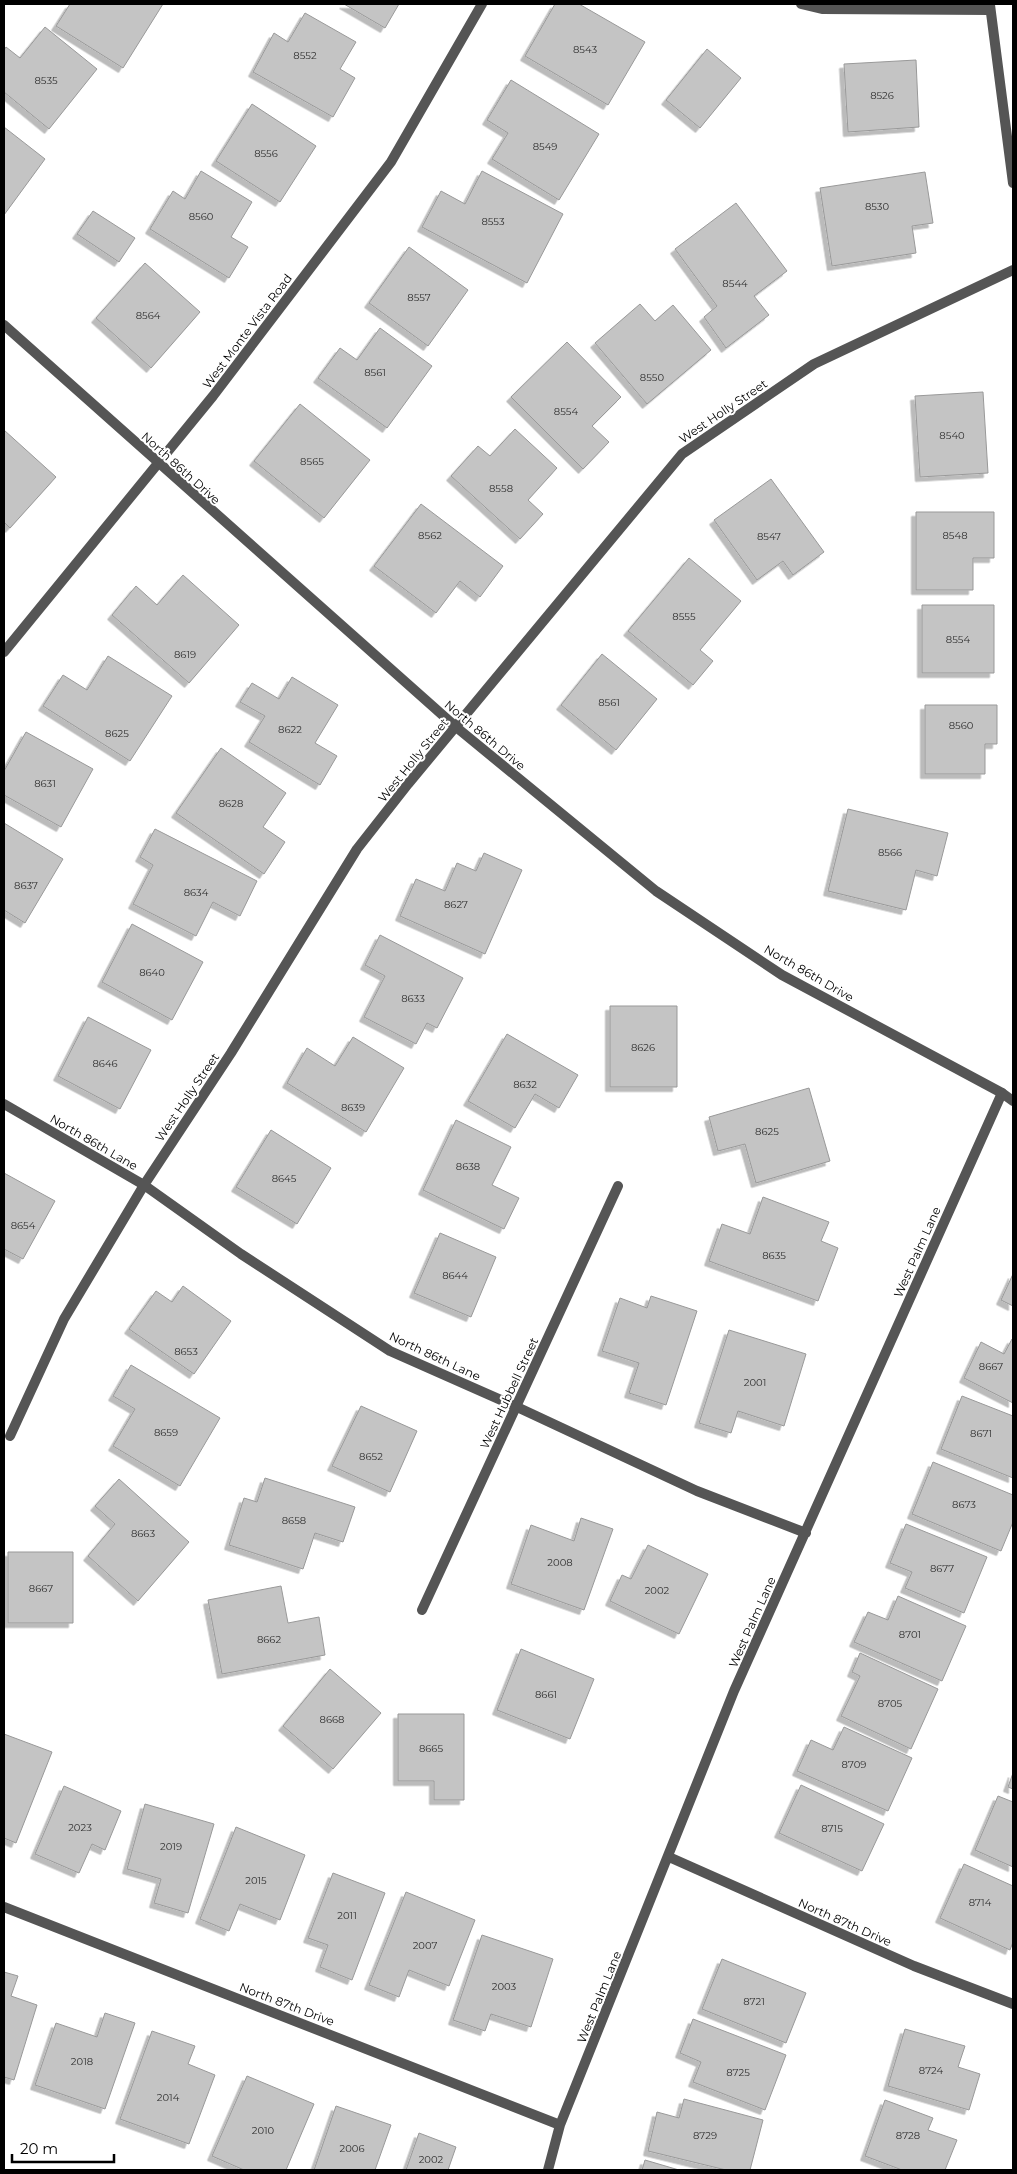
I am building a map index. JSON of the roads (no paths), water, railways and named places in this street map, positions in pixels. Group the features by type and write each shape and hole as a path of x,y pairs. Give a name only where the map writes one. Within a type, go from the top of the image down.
{"street":[{"name":"West Monte Vista Road","path":"4,652 214,396 390,162 482,4"},
{"path":"801,4 822,9 990,7 1013,183"},
{"name":"West Holly Street","path":"10,1436 64,1319 144,1185 231,1053 357,849 408,784 682,454 814,364 1013,270"},
{"name":"North 86th Drive","path":"4,325 456,727 656,891 782,975 1002,1092 1013,1101"},
{"name":"North 86th Drive","path":"1002,1092 1013,1093"},
{"name":"West Palm Lane","path":"548,2170 560,2125 734,1691 1002,1092"},
{"name":"North 86th Lane","path":"4,1104 144,1185 241,1254 390,1351 517,1407 697,1491 806,1533"},
{"name":"West Hubbell Street","path":"422,1610 618,1186"},
{"name":"North 87th Drive","path":"669,1857 914,1966 1013,2004"},
{"name":"North 87th Drive","path":"4,1907 560,2125"}]}
